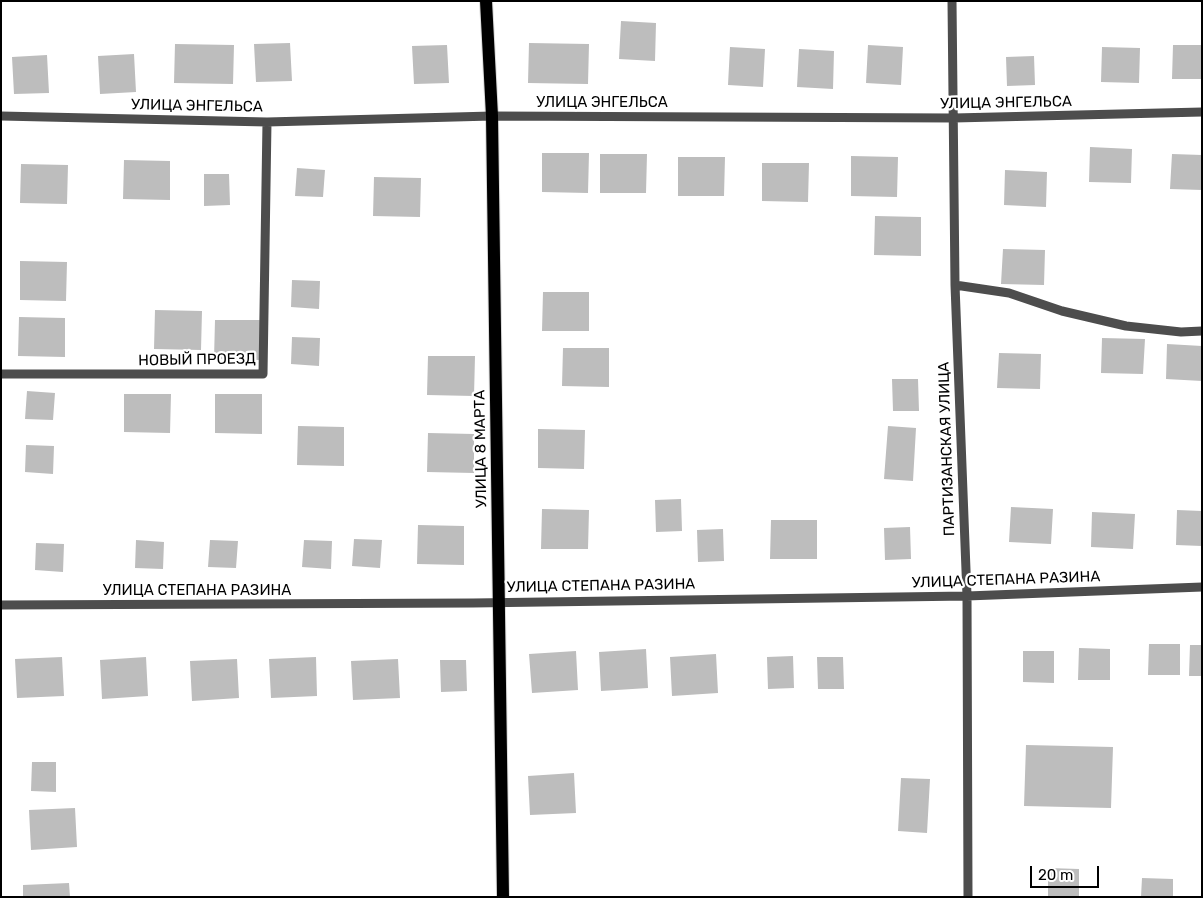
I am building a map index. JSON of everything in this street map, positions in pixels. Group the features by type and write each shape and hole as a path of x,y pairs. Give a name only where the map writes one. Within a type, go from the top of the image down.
{"main road":[{"name":"УЛИЦА 8 МАРТА","path":"486,1 492,116 503,897"}],"street":[{"name":"ПАРТИЗАНСКАЯ УЛИЦА","path":"952,1 955,285 967,596 968,897"},
{"name":"УЛИЦА ЭНГЕЛЬСА","path":"1,116 267,122 492,116 954,118 1202,112"},
{"name":"НОВЫЙ ПРОЕЗД","path":"1,374 263,374 267,122"},
{"path":"955,285 1010,293 1062,310 1126,326 1181,332 1202,331"},
{"name":"УЛИЦА СТЕПАНА РАЗИНА","path":"1,605 463,604 499,601 967,596 1202,587"}],"building":[{"path":"621,21 656,23 655,61 619,59"},
{"path":"290,43 292,81 256,82 254,44"},
{"path":"529,43 589,44 588,84 528,83"},
{"path":"175,44 234,45 233,84 174,83"},
{"path":"447,45 449,83 414,84 412,46"},
{"path":"868,45 903,47 901,85 866,83"},
{"path":"1173,45 1202,45 1202,79 1172,79"},
{"path":"730,47 765,49 763,87 728,85"},
{"path":"1102,47 1140,48 1139,83 1101,82"},
{"path":"799,49 834,51 833,89 797,87"},
{"path":"134,54 136,92 100,94 98,56"},
{"path":"47,55 49,93 14,94 12,57"},
{"path":"1034,56 1035,85 1007,86 1006,57"},
{"path":"1090,147 1132,149 1131,183 1089,182"},
{"path":"542,153 589,153 588,193 542,192"},
{"path":"600,154 647,154 646,193 600,193"},
{"path":"1172,154 1202,155 1202,190 1170,189"},
{"path":"851,156 898,157 897,197 851,196"},
{"path":"678,157 725,157 724,196 678,196"},
{"path":"124,160 170,161 170,200 123,199"},
{"path":"762,163 809,163 808,202 762,201"},
{"path":"21,164 68,165 67,204 20,203"},
{"path":"297,168 325,170 323,197 295,196"},
{"path":"1005,170 1047,172 1046,207 1004,205"},
{"path":"204,174 229,174 230,205 204,206"},
{"path":"374,177 421,178 420,217 373,216"},
{"path":"875,216 921,217 921,256 874,255"},
{"path":"1003,249 1045,250 1044,285 1001,284"},
{"path":"20,261 67,262 66,301 20,300"},
{"path":"292,280 320,281 319,309 291,307"},
{"path":"543,292 589,292 589,331 542,331"},
{"path":"155,310 202,311 201,350 154,349"},
{"path":"19,317 65,318 65,357 18,356"},
{"path":"215,320 261,320 261,360 214,359"},
{"path":"292,337 320,338 319,366 291,364"},
{"path":"1102,338 1145,339 1143,374 1101,373"},
{"path":"1167,344 1202,346 1202,381 1166,379"},
{"path":"563,348 609,348 609,387 562,386"},
{"path":"999,353 1041,354 1040,389 997,388"},
{"path":"428,356 475,356 474,396 427,395"},
{"path":"892,379 918,379 919,411 893,411"},
{"path":"27,391 55,393 53,420 25,419"},
{"path":"124,394 171,394 170,433 124,432"},
{"path":"215,394 262,394 262,434 215,433"},
{"path":"298,426 344,427 344,466 297,465"},
{"path":"888,426 916,428 913,481 884,479"},
{"path":"538,429 585,430 584,469 538,468"},
{"path":"428,433 474,434 474,473 427,472"},
{"path":"26,445 54,446 53,474 25,472"},
{"path":"681,499 682,531 656,532 655,500"},
{"path":"1011,507 1053,509 1051,544 1009,542"},
{"path":"542,509 589,510 588,549 541,549"},
{"path":"1177,510 1202,511 1202,546 1176,545"},
{"path":"1092,512 1135,514 1133,549 1091,547"},
{"path":"771,520 817,520 817,559 770,559"},
{"path":"418,525 464,526 464,565 417,564"},
{"path":"910,527 911,559 885,560 884,528"},
{"path":"723,529 724,561 698,562 697,530"},
{"path":"354,539 382,540 380,568 352,566"},
{"path":"136,540 164,542 163,569 135,568"},
{"path":"210,540 238,541 236,568 208,567"},
{"path":"304,540 332,541 331,569 302,567"},
{"path":"36,543 64,544 63,572 35,570"},
{"path":"1149,644 1180,644 1180,675 1148,675"},
{"path":"1190,645 1202,645 1202,676 1189,676"},
{"path":"1079,648 1110,649 1110,680 1078,680"},
{"path":"646,649 648,688 601,691 599,652"},
{"path":"576,651 578,690 532,693 529,654"},
{"path":"1023,651 1054,651 1054,683 1023,682"},
{"path":"716,654 718,693 672,696 670,657"},
{"path":"793,656 794,688 768,689 767,657"},
{"path":"62,657 64,696 17,698 15,659"},
{"path":"146,657 148,696 102,699 100,660"},
{"path":"316,657 317,696 271,698 269,659"},
{"path":"817,657 843,657 844,689 818,689"},
{"path":"237,659 239,698 192,701 190,661"},
{"path":"398,659 400,698 353,700 351,661"},
{"path":"440,660 466,660 467,691 441,692"},
{"path":"1026,745 1113,747 1111,808 1024,806"},
{"path":"32,762 56,762 56,792 31,791"},
{"path":"574,773 576,813 530,815 528,776"},
{"path":"901,778 930,779 927,833 898,831"},
{"path":"75,808 77,847 31,850 29,810"},
{"path":"1048,868 1079,869 1079,897 1048,897"},
{"path":"1142,878 1173,879 1173,897 1141,897"},
{"path":"69,883 70,897 23,897 23,885"}]}
